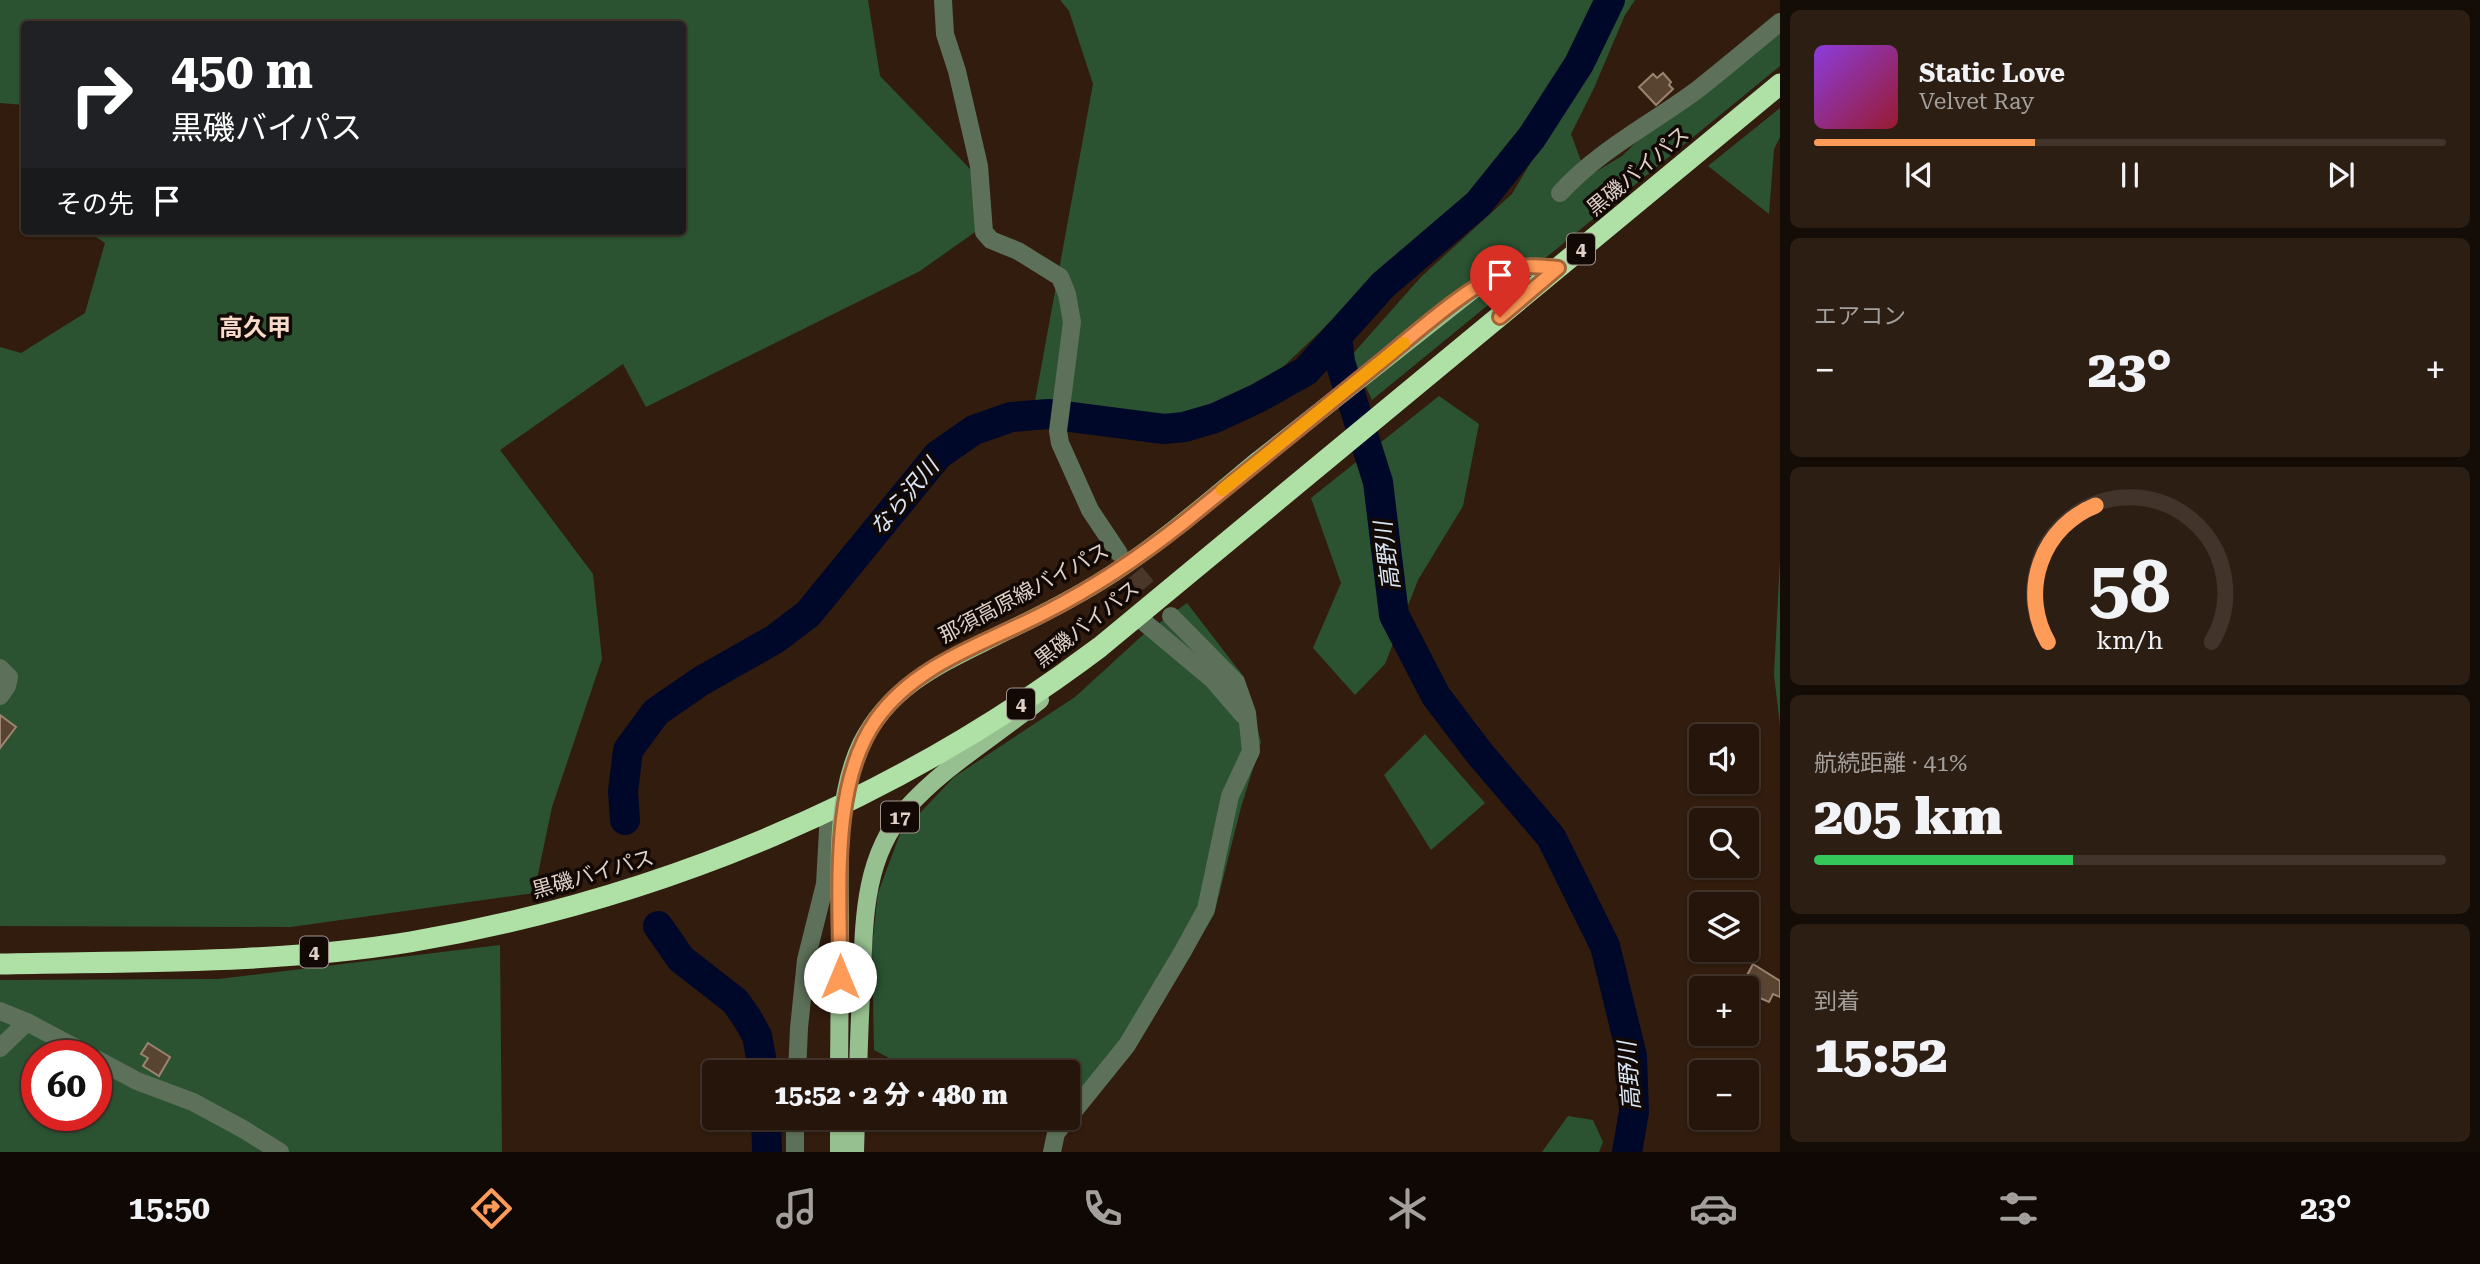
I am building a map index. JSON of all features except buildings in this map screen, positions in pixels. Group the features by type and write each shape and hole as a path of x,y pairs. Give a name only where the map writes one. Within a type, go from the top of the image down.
{"highway":[{"name":"黒磯バイパス","path":"0,964 224,959 409,942 513,922 660,880 739,852 829,811 963,740 1055,681 1100,647 1780,85"}],"main road":[{"name":"那須高原線バイパス","path":"839,1060 841,856 846,792 852,765 862,743 895,697 916,678 941,663 1046,612 1116,572 1181,524 1478,286 1503,272 1532,265 1558,268"},
{"name":"17","path":"859,1060 868,887 877,856 889,832 906,809 936,780 1025,712 1100,647"},
{"path":"839,1130 839,1152"},
{"path":"855,1152 856,1130"}],"street":[{"path":"943,0 945,34 957,71 979,166 984,232 991,240 1017,251 1060,277 1067,294 1072,322 1058,431 1060,443 1090,510 1118,552"},
{"path":"1560,192 1577,173 1695,91 1780,22"},
{"path":"1052,1152 1056,1133 1127,1045 1206,909 1230,796 1251,751 1248,721 1236,682 1171,616"},
{"path":"1138,617 1212,679 1248,721"},
{"path":"0,668 9,677 8,686 0,696"},
{"path":"798,1060 806,960 825,884 829,811"},
{"path":"0,1011 61,1040"},
{"path":"0,1048 27,1022"},
{"path":"112,1068 137,1081 193,1102 280,1152"},
{"path":"795,1130 795,1152"}],"green space":[{"path":"0,0 868,0 880,76 975,174 978,230 920,271 646,407 623,364 500,450 593,574 602,659 552,807 534,893 291,927 0,926 0,347 21,353 85,313 105,243 93,235 686,235 686,21 21,21 21,105 0,103"},
{"path":"1060,0 1594,0 1560,70 1479,188 1385,270 1265,384 1185,415 1128,415 1035,401 1093,84 1069,11"},
{"path":"1619,0 1635,0 1625,15 1571,134 1587,177 1622,156 1709,70 1780,13 1780,66 1372,400 1351,356 1421,277 1512,194 1573,91 1609,15"},
{"path":"1780,108 1780,137 1774,149 1769,214 1708,166"},
{"path":"1439,396 1479,424 1463,506 1418,580 1385,664 1355,695 1313,648 1341,583 1311,498"},
{"path":"1780,559 1780,725 1774,675"},
{"path":"1187,603 1244,677 1261,742 1240,811 1214,915 1139,1040 1080,1117 1080,1060 893,1060 874,1050 872,946 878,893 900,834 954,777 1075,697 1144,634"},
{"path":"1425,734 1485,803 1431,850 1384,775"},
{"path":"500,945 502,1152 0,1152 0,980 218,979"},
{"path":"1568,1116 1593,1120 1603,1142 1599,1152 1542,1152"}],"waterway":[{"name":"なら沢川","path":"625,820 623,792 628,750 656,712 701,681 775,639 808,614 938,455 974,430 1011,417 1048,414 1164,429 1184,427 1215,418 1306,371 1383,285 1478,204 1532,137 1579,64 1610,0"},
{"name":"高野川","path":"1337,336 1340,362 1378,482 1394,615 1436,696 1480,754 1551,837 1605,946 1632,1056 1634,1112 1627,1152"},
{"name":"なら沢川","path":"658,926 681,959 735,1001 757,1036 762,1060"},
{"name":"なら沢川","path":"766,1130 767,1152"}],"tunnel":[{"path":"1118,552 1171,616"}],"slow traffic":[{"path":"1222,490 1404,343"}],"district":[{"name":"高久甲","path":"255,328"}],"route":[{"path":"840,977 841,856 846,792 852,765 862,743 895,697 916,678 941,663 1046,612 1116,572 1181,524 1478,286 1516,268 1532,265 1558,268 1500,317"}]}
